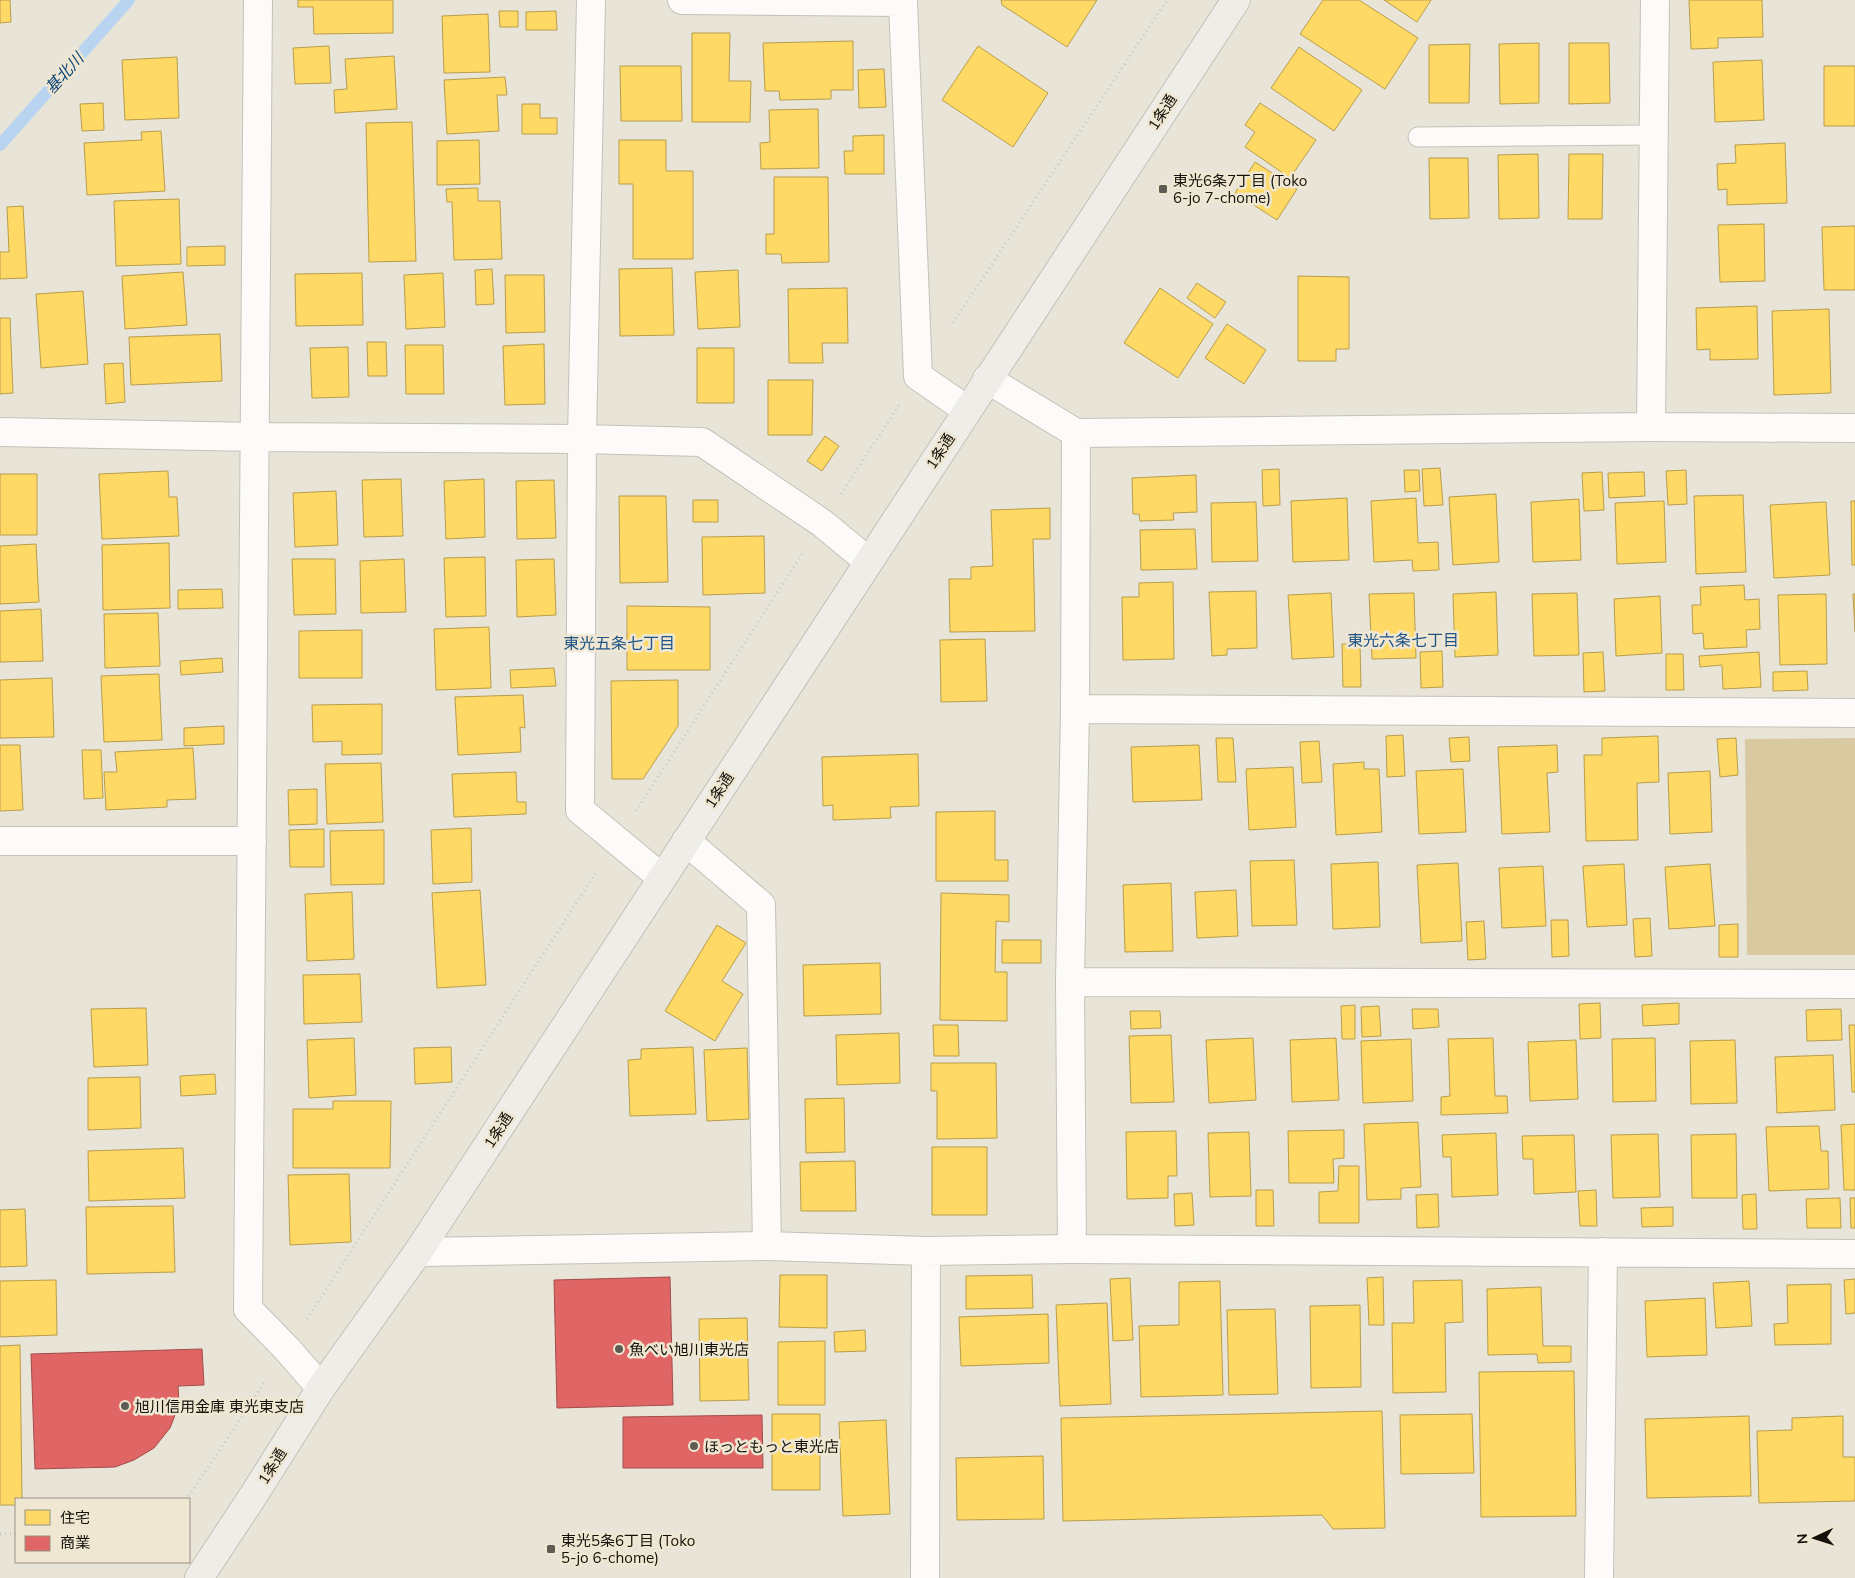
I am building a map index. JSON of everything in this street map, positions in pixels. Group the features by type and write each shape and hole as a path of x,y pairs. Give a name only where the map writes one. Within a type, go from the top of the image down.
{"main road":[{"name":"1条通","path":"199,1578 321,1388 418,1252 966,410 1236,0"}],"street":[{"path":"258,0 248,1309 321,1388"},
{"path":"591,0 582,439 580,810 662,878"},
{"path":"682,0 903,2 918,376 966,410"},
{"path":"1651,427 1656,0"},
{"path":"987,379 1076,433 1651,427 1855,428"},
{"path":"0,432 702,442 822,523 868,561"},
{"path":"1072,1249 1070,982 1075,709 1076,433"},
{"path":"1075,709 1855,714"},
{"path":"0,841 252,841"},
{"path":"686,841 761,905 767,1246"},
{"path":"1070,982 1855,984"},
{"path":"418,1252 767,1246 926,1251 1072,1249 1855,1254"},
{"path":"925,1578 926,1251"},
{"path":"1599,1578 1603,1252"}],"lane":[{"path":"1418,137 1654,135"}],"path":[{"path":"950,327 1167,0"},
{"path":"185,1498 191,1493 287,1349 918,376"},
{"path":"0,1534 15,1533"}],"shaded area":[{"path":"1855,738 1855,955 1747,955 1745,739"}],"building: 住宅":[{"path":"0,0 10,0 11,22 0,23"},
{"path":"298,0 393,0 393,33 314,34 313,7 298,7"},
{"path":"1001,0 1097,0 1067,47 1002,5"},
{"path":"1323,0 1359,0 1418,38 1385,89 1300,34"},
{"path":"1384,0 1431,0 1417,22"},
{"path":"1689,0 1762,0 1763,37 1718,38 1718,48 1691,49"},
{"path":"499,11 518,11 518,27 500,27"},
{"path":"556,11 557,30 526,30 526,12"},
{"path":"488,14 490,72 444,73 442,16"},
{"path":"692,33 730,33 729,81 751,81 750,122 692,122"},
{"path":"853,41 853,90 831,90 831,99 780,100 779,91 765,91 763,43"},
{"path":"1539,43 1539,103 1500,104 1499,44"},
{"path":"1569,43 1609,43 1610,103 1569,104"},
{"path":"1470,44 1469,103 1429,103 1429,45"},
{"path":"329,46 331,83 295,84 293,48"},
{"path":"978,46 1048,93 1013,147 942,100"},
{"path":"1299,47 1362,90 1334,131 1271,88"},
{"path":"394,56 397,109 335,113 334,90 347,89 345,59"},
{"path":"177,57 179,118 125,120 122,60"},
{"path":"1762,60 1764,120 1715,122 1713,62"},
{"path":"620,66 681,66 682,121 621,121"},
{"path":"1824,66 1855,66 1855,126 1824,126"},
{"path":"884,69 886,107 859,108 858,70"},
{"path":"505,77 507,95 497,95 499,131 447,134 444,80"},
{"path":"103,103 104,130 82,131 80,104"},
{"path":"1260,103 1316,140 1290,178 1245,147 1255,132 1245,125"},
{"path":"522,104 540,104 540,118 557,118 557,134 522,134"},
{"path":"818,109 819,168 761,169 760,143 770,142 769,110"},
{"path":"412,122 416,261 369,262 366,123"},
{"path":"161,131 165,191 87,195 84,143 142,140 141,132"},
{"path":"884,135 884,174 845,174 844,151 853,151 853,136"},
{"path":"479,140 480,184 437,185 437,141"},
{"path":"619,140 666,140 666,171 693,171 693,259 633,259 633,184 619,184"},
{"path":"1785,143 1787,203 1727,205 1727,189 1718,190 1717,164 1736,163 1735,145"},
{"path":"1538,154 1539,218 1499,219 1498,155"},
{"path":"1569,154 1603,154 1602,219 1568,219"},
{"path":"1429,158 1468,158 1469,218 1430,219"},
{"path":"1255,162 1297,189 1277,220 1235,193"},
{"path":"774,177 828,177 829,262 782,263 781,254 766,254 766,234 774,234"},
{"path":"478,188 478,201 500,201 502,259 454,260 452,202 447,202 446,189"},
{"path":"179,199 181,264 116,266 114,201"},
{"path":"23,206 27,278 0,279 0,252 9,252 7,207"},
{"path":"1764,224 1765,281 1720,282 1718,225"},
{"path":"1855,226 1855,290 1824,290 1822,227"},
{"path":"225,246 225,265 187,266 187,247"},
{"path":"672,268 674,335 620,336 619,269"},
{"path":"492,269 494,304 476,305 475,270"},
{"path":"738,270 740,327 698,329 695,272"},
{"path":"183,272 187,325 125,329 122,276"},
{"path":"362,273 363,325 296,326 295,274"},
{"path":"443,273 445,327 406,329 404,275"},
{"path":"505,275 544,275 545,332 506,333"},
{"path":"1298,276 1349,277 1349,349 1336,349 1336,361 1298,361"},
{"path":"1197,283 1226,302 1215,318 1187,298"},
{"path":"847,288 848,343 822,343 823,363 789,363 788,289"},
{"path":"1160,288 1213,324 1178,378 1124,343"},
{"path":"83,291 88,364 41,368 36,294"},
{"path":"1757,306 1758,359 1710,360 1710,349 1697,350 1696,308"},
{"path":"1829,309 1831,393 1774,395 1772,311"},
{"path":"0,318 10,318 13,393 0,394"},
{"path":"1227,324 1266,350 1244,384 1205,358"},
{"path":"220,334 222,381 131,385 129,337"},
{"path":"367,342 386,342 387,376 368,376"},
{"path":"544,344 545,404 505,405 503,346"},
{"path":"405,345 443,345 444,394 406,394"},
{"path":"348,347 349,397 312,398 310,348"},
{"path":"697,348 734,348 734,403 697,403"},
{"path":"123,363 125,402 106,404 104,364"},
{"path":"768,380 813,380 812,435 768,435"},
{"path":"825,436 839,446 822,471 807,461"},
{"path":"1440,468 1443,505 1424,506 1422,469"},
{"path":"1279,469 1280,505 1263,506 1262,470"},
{"path":"1404,470 1419,470 1420,491 1405,492"},
{"path":"1686,470 1687,504 1668,505 1666,471"},
{"path":"168,471 169,497 177,497 179,536 102,539 99,474"},
{"path":"1602,472 1604,510 1584,511 1582,473"},
{"path":"1644,472 1645,496 1609,498 1608,473"},
{"path":"0,474 37,474 37,535 0,535"},
{"path":"1196,475 1197,512 1173,513 1174,520 1140,521 1139,514 1133,514 1132,478"},
{"path":"401,479 403,536 364,537 362,480"},
{"path":"484,479 485,537 446,539 444,481"},
{"path":"554,480 556,538 517,539 516,481"},
{"path":"336,491 338,545 295,547 293,493"},
{"path":"1496,494 1499,562 1453,565 1449,497"},
{"path":"1743,495 1746,572 1696,574 1694,496"},
{"path":"619,496 666,496 668,582 620,583"},
{"path":"1347,498 1349,560 1293,562 1291,501"},
{"path":"1416,498 1418,543 1438,542 1439,570 1413,571 1412,560 1374,562 1371,501"},
{"path":"1579,499 1581,560 1533,562 1531,502"},
{"path":"693,500 718,500 718,522 693,522"},
{"path":"1664,501 1666,562 1617,564 1615,503"},
{"path":"1851,501 1855,501 1855,565 1852,565"},
{"path":"1256,502 1258,561 1212,562 1211,503"},
{"path":"1826,502 1830,575 1774,578 1770,505"},
{"path":"1050,508 1050,539 1033,539 1035,631 950,632 949,579 971,579 971,567 993,566 991,510"},
{"path":"1195,529 1197,569 1141,570 1140,530"},
{"path":"764,536 765,593 703,595 702,537"},
{"path":"169,543 170,608 103,610 102,545"},
{"path":"36,544 39,602 0,604 0,546"},
{"path":"485,557 486,616 446,617 444,558"},
{"path":"292,559 335,559 336,614 294,615"},
{"path":"404,559 406,612 361,613 360,561"},
{"path":"554,559 556,615 517,617 516,560"},
{"path":"1173,582 1174,659 1123,660 1122,597 1139,597 1139,583"},
{"path":"1744,585 1745,600 1759,599 1760,629 1746,630 1747,647 1704,649 1703,633 1693,634 1692,605 1701,605 1700,587"},
{"path":"222,589 223,608 178,609 178,590"},
{"path":"1256,591 1257,648 1227,649 1227,655 1212,656 1209,592"},
{"path":"1496,592 1498,655 1455,657 1453,594"},
{"path":"1331,593 1334,657 1292,659 1288,595"},
{"path":"1414,593 1416,658 1372,659 1369,594"},
{"path":"1577,593 1579,655 1534,656 1532,594"},
{"path":"1826,594 1827,664 1780,665 1778,595"},
{"path":"1853,594 1855,594 1855,632"},
{"path":"1660,596 1662,653 1616,656 1614,599"},
{"path":"627,606 710,607 710,670 627,670"},
{"path":"41,609 43,661 0,662 0,611"},
{"path":"158,613 160,666 105,668 104,614"},
{"path":"489,627 491,688 436,690 434,629"},
{"path":"362,630 362,678 299,678 299,631"},
{"path":"985,639 987,701 941,702 940,640"},
{"path":"1342,644 1360,644 1361,687 1343,687"},
{"path":"1442,651 1443,687 1421,688 1420,652"},
{"path":"1603,652 1605,691 1584,692 1583,653"},
{"path":"1759,652 1761,687 1723,689 1722,665 1700,667 1699,656"},
{"path":"1666,654 1683,654 1684,690 1666,690"},
{"path":"222,658 223,672 181,675 180,661"},
{"path":"554,668 556,686 511,688 510,670"},
{"path":"1807,671 1808,690 1773,691 1773,672"},
{"path":"159,674 162,740 104,742 101,676"},
{"path":"52,678 54,737 0,738 0,680"},
{"path":"678,680 678,726 643,779 612,779 611,681"},
{"path":"523,695 525,728 520,727 521,752 458,755 455,697"},
{"path":"382,704 382,754 342,755 342,741 313,742 312,705"},
{"path":"224,726 224,744 184,746 184,728"},
{"path":"1403,735 1405,776 1387,777 1386,736"},
{"path":"1658,736 1659,782 1637,783 1638,840 1586,841 1584,755 1602,755 1602,738"},
{"path":"1469,737 1470,761 1451,762 1449,738"},
{"path":"1216,738 1233,738 1236,782 1218,782"},
{"path":"1736,738 1738,775 1720,777 1717,739"},
{"path":"1319,741 1322,782 1302,783 1300,742"},
{"path":"0,745 20,745 23,810 0,811"},
{"path":"1199,745 1202,800 1133,802 1131,747"},
{"path":"1557,745 1558,772 1547,773 1550,832 1502,834 1498,747"},
{"path":"193,748 196,799 167,800 167,807 106,810 104,772 117,772 115,752"},
{"path":"82,750 101,750 103,798 84,799"},
{"path":"918,754 919,806 890,807 891,818 833,820 833,805 823,806 822,757"},
{"path":"1364,762 1364,769 1379,769 1382,832 1336,835 1333,764"},
{"path":"381,763 383,822 327,824 325,764"},
{"path":"1293,767 1296,827 1249,830 1246,769"},
{"path":"1463,769 1466,832 1419,834 1416,771"},
{"path":"1710,771 1712,832 1670,834 1668,773"},
{"path":"516,772 517,802 526,802 526,814 454,817 452,774"},
{"path":"317,789 317,824 289,825 288,790"},
{"path":"995,811 995,860 1008,860 1008,881 936,881 936,812"},
{"path":"471,828 472,882 433,884 431,830"},
{"path":"324,829 324,867 290,867 289,830"},
{"path":"384,830 384,884 331,885 330,831"},
{"path":"1294,860 1297,925 1252,926 1250,861"},
{"path":"1378,862 1380,927 1333,929 1331,864"},
{"path":"1458,863 1462,941 1421,943 1417,865"},
{"path":"1624,864 1627,925 1587,927 1583,866"},
{"path":"1710,864 1715,926 1669,929 1665,867"},
{"path":"1543,866 1546,926 1502,928 1499,868"},
{"path":"1171,883 1173,951 1125,952 1123,885"},
{"path":"480,890 486,985 437,988 432,893"},
{"path":"1236,890 1238,936 1197,938 1195,892"},
{"path":"352,892 354,959 307,961 305,894"},
{"path":"941,893 1009,895 1009,922 996,921 995,972 1007,972 1007,1021 940,1020"},
{"path":"1650,918 1652,956 1635,957 1633,919"},
{"path":"1551,920 1568,920 1569,956 1552,957"},
{"path":"1484,921 1486,959 1468,960 1466,922"},
{"path":"1738,924 1738,957 1719,957 1719,925"},
{"path":"717,925 746,943 722,981 743,994 715,1041 665,1011"},
{"path":"1002,940 1041,940 1041,963 1002,963"},
{"path":"880,963 881,1014 804,1016 803,965"},
{"path":"360,974 362,1022 304,1024 303,975"},
{"path":"1600,1003 1601,1038 1580,1039 1579,1004"},
{"path":"1679,1003 1679,1024 1643,1026 1642,1005"},
{"path":"1355,1005 1355,1039 1342,1039 1341,1006"},
{"path":"1379,1006 1381,1036 1362,1037 1361,1007"},
{"path":"146,1008 148,1065 94,1067 91,1009"},
{"path":"1412,1009 1438,1009 1439,1027 1413,1029"},
{"path":"1841,1009 1842,1040 1807,1041 1806,1010"},
{"path":"1130,1011 1160,1011 1161,1028 1131,1029"},
{"path":"933,1025 958,1025 959,1056 934,1056"},
{"path":"1849,1025 1855,1025 1855,1092 1852,1092"},
{"path":"899,1033 900,1083 837,1085 836,1035"},
{"path":"1171,1035 1174,1102 1131,1103 1129,1036"},
{"path":"354,1038 356,1095 309,1098 307,1040"},
{"path":"1253,1038 1256,1100 1209,1103 1206,1040"},
{"path":"1336,1038 1339,1100 1292,1102 1290,1040"},
{"path":"1493,1038 1495,1096 1507,1096 1508,1113 1441,1115 1441,1097 1450,1096 1448,1039"},
{"path":"1655,1038 1656,1101 1613,1102 1612,1039"},
{"path":"1411,1039 1413,1101 1363,1103 1361,1041"},
{"path":"1576,1040 1578,1099 1530,1101 1528,1042"},
{"path":"1735,1040 1737,1103 1691,1104 1690,1041"},
{"path":"451,1047 452,1082 415,1084 414,1048"},
{"path":"693,1047 696,1114 630,1116 628,1060 641,1059 641,1049"},
{"path":"747,1048 749,1119 707,1121 704,1050"},
{"path":"1833,1055 1835,1110 1777,1113 1775,1057"},
{"path":"931,1063 996,1063 997,1138 937,1139 937,1091 931,1091"},
{"path":"215,1074 216,1094 181,1096 180,1076"},
{"path":"140,1077 141,1128 88,1130 88,1078"},
{"path":"844,1098 845,1152 806,1153 805,1099"},
{"path":"333,1101 391,1101 390,1168 293,1168 293,1109 333,1109"},
{"path":"1418,1122 1421,1187 1401,1188 1401,1199 1367,1200 1364,1124"},
{"path":"1855,1124 1855,1190 1844,1190 1841,1125"},
{"path":"1819,1126 1821,1151 1828,1151 1829,1189 1769,1191 1766,1127"},
{"path":"1344,1130 1344,1158 1333,1159 1334,1183 1289,1183 1288,1131"},
{"path":"1176,1131 1177,1176 1168,1176 1168,1198 1127,1199 1126,1132"},
{"path":"1249,1132 1251,1196 1210,1197 1208,1133"},
{"path":"1496,1133 1498,1195 1452,1197 1451,1157 1443,1157 1442,1135"},
{"path":"1658,1134 1660,1197 1613,1198 1611,1135"},
{"path":"1736,1134 1737,1198 1692,1198 1691,1135"},
{"path":"1574,1135 1576,1192 1534,1194 1533,1159 1523,1159 1522,1136"},
{"path":"932,1147 987,1147 987,1215 932,1215"},
{"path":"183,1148 185,1198 89,1201 88,1151"},
{"path":"855,1161 856,1211 801,1211 800,1162"},
{"path":"1339,1166 1359,1166 1359,1223 1319,1223 1319,1192 1338,1191"},
{"path":"349,1174 351,1242 290,1245 288,1175"},
{"path":"1256,1190 1273,1190 1274,1226 1256,1226"},
{"path":"1596,1190 1597,1226 1580,1226 1578,1191"},
{"path":"1192,1193 1194,1225 1175,1226 1174,1194"},
{"path":"1438,1194 1439,1227 1417,1228 1416,1195"},
{"path":"1756,1194 1757,1229 1743,1229 1742,1195"},
{"path":"1840,1198 1841,1228 1807,1228 1806,1199"},
{"path":"1850,1198 1855,1198 1855,1228 1851,1228"},
{"path":"173,1206 175,1272 87,1274 86,1207"},
{"path":"1673,1207 1673,1226 1642,1227 1641,1208"},
{"path":"25,1209 27,1266 0,1267 0,1210"},
{"path":"780,1275 827,1275 827,1328 779,1327"},
{"path":"1032,1275 1033,1308 966,1309 966,1276"},
{"path":"1383,1277 1384,1325 1369,1325 1367,1278"},
{"path":"1130,1278 1133,1340 1113,1341 1110,1279"},
{"path":"1855,1279 1855,1313 1846,1314 1844,1280"},
{"path":"56,1280 57,1335 0,1337 0,1281"},
{"path":"1462,1280 1463,1322 1445,1323 1446,1392 1393,1393 1392,1323 1414,1323 1413,1281"},
{"path":"1220,1281 1223,1395 1141,1397 1139,1326 1179,1325 1179,1282"},
{"path":"1749,1281 1752,1326 1716,1328 1713,1283"},
{"path":"1831,1284 1831,1344 1775,1345 1774,1324 1788,1323 1787,1285"},
{"path":"1541,1287 1543,1346 1571,1346 1571,1362 1538,1363 1537,1354 1488,1355 1487,1289"},
{"path":"1705,1298 1707,1355 1647,1357 1645,1301"},
{"path":"1107,1303 1111,1404 1060,1406 1056,1305"},
{"path":"1360,1305 1361,1387 1311,1388 1310,1306"},
{"path":"1275,1309 1278,1394 1229,1395 1227,1310"},
{"path":"1048,1314 1049,1363 961,1366 959,1317"},
{"path":"747,1318 749,1400 700,1401 699,1319"},
{"path":"865,1330 866,1351 835,1352 834,1332"},
{"path":"825,1341 825,1405 778,1405 778,1342"},
{"path":"20,1345 22,1498 15,1498 15,1505 0,1505 0,1346"},
{"path":"1574,1371 1576,1516 1481,1517 1479,1372"},
{"path":"1382,1411 1385,1528 1333,1529 1322,1515 1063,1521 1061,1418"},
{"path":"772,1414 820,1414 820,1490 772,1490"},
{"path":"1472,1414 1474,1473 1401,1474 1400,1415"},
{"path":"1749,1416 1751,1496 1647,1498 1645,1419"},
{"path":"1843,1416 1843,1457 1855,1457 1855,1501 1759,1503 1757,1431 1792,1430 1792,1418"},
{"path":"886,1420 890,1514 843,1516 839,1422"},
{"path":"1043,1456 1044,1519 957,1520 956,1458"}],"building: 商業":[{"path":"670,1277 673,1405 557,1408 554,1280"},
{"path":"202,1349 204,1385 178,1386 179,1405 170,1428 154,1448 134,1460 115,1467 35,1469 31,1354"},
{"path":"762,1415 763,1468 623,1468 623,1417"}],"waterway":[{"name":"基北川","path":"0,145 129,0"}],"place":[{"name":"東光6条7丁目 (Toko 6-jo 7-chome)","path":"1163,189"},
{"name":"魚べい旭川東光店","path":"619,1349"},
{"name":"旭川信用金庫 東光東支店","path":"125,1406"},
{"name":"ほっともっと東光店","path":"694,1446"},
{"name":"東光5条6丁目 (Toko 5-jo 6-chome)","path":"551,1549"}],"district":[{"name":"東光六条七丁目","path":"1403,640"},
{"name":"東光五条七丁目","path":"619,643"}]}
